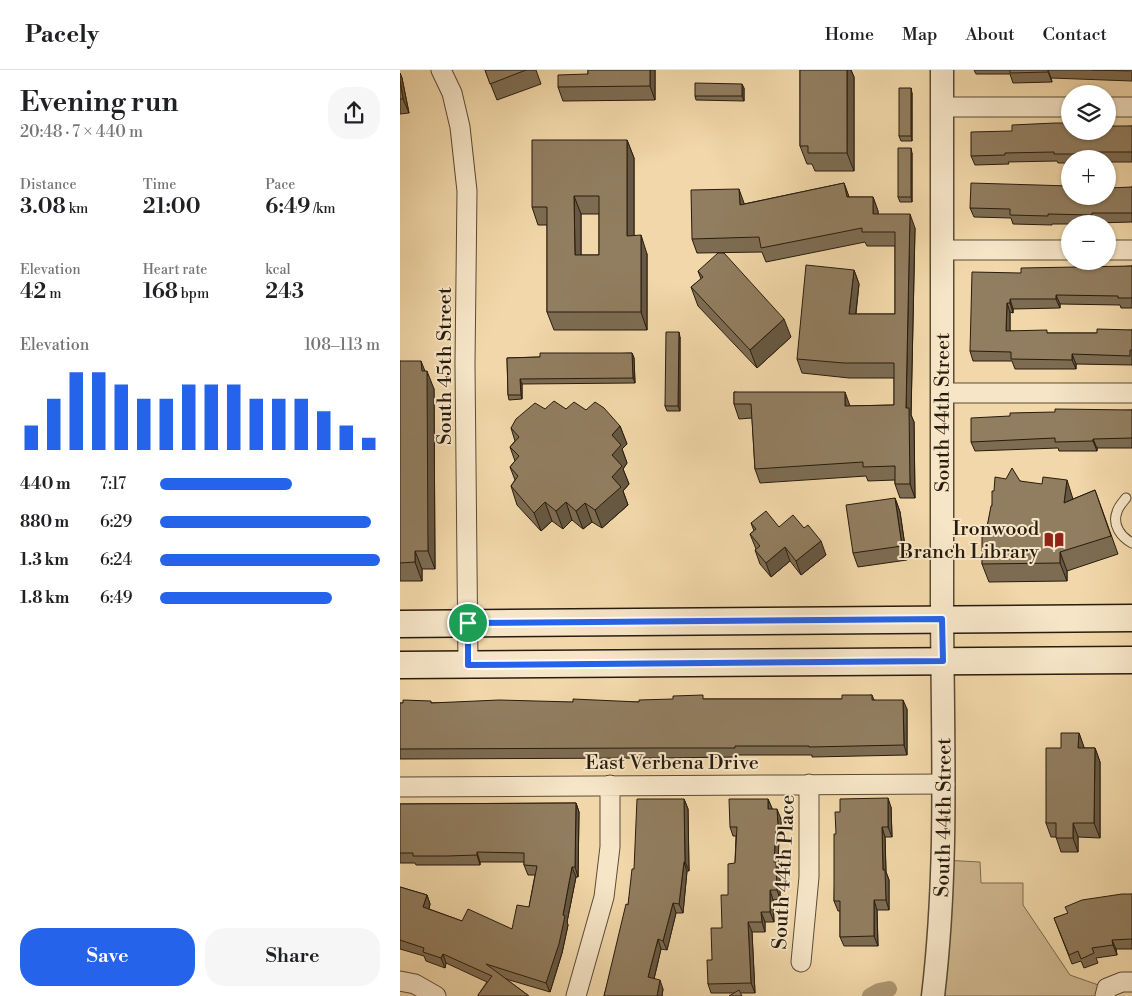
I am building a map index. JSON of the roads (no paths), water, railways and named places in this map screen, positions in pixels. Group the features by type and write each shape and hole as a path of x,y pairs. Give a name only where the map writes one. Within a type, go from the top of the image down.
{"main road":[{"path":"400,624 1132,618"},
{"path":"400,665 1132,660"}],"street":[{"name":"South 45th Street","path":"440,70 452,93 458,119 467,191 465,364 468,665"},
{"name":"South 44th Street","path":"933,996 943,884 945,784 942,619 942,70"},
{"path":"942,107 1061,107"},
{"path":"1116,107 1132,107"},
{"path":"943,250 1061,250"},
{"path":"1116,250 1132,250"},
{"path":"943,393 1132,393"},
{"name":"South 44th Place","path":"801,962 809,877 809,784"},
{"name":"East Verbena Drive","path":"400,787 945,784"},
{"path":"576,996 604,897 610,847 610,785"},
{"path":"400,981 415,984 436,996"},
{"path":"1106,992 1122,982 1132,982"}],"lane":[{"path":"1126,498 1116,512 1116,522 1119,532 1124,539 1132,543"}],"waterway":[{"path":"870,996 879,991 889,989"}],"place":[{"name":"Ironwood Branch Library","path":"1054,540"}]}
